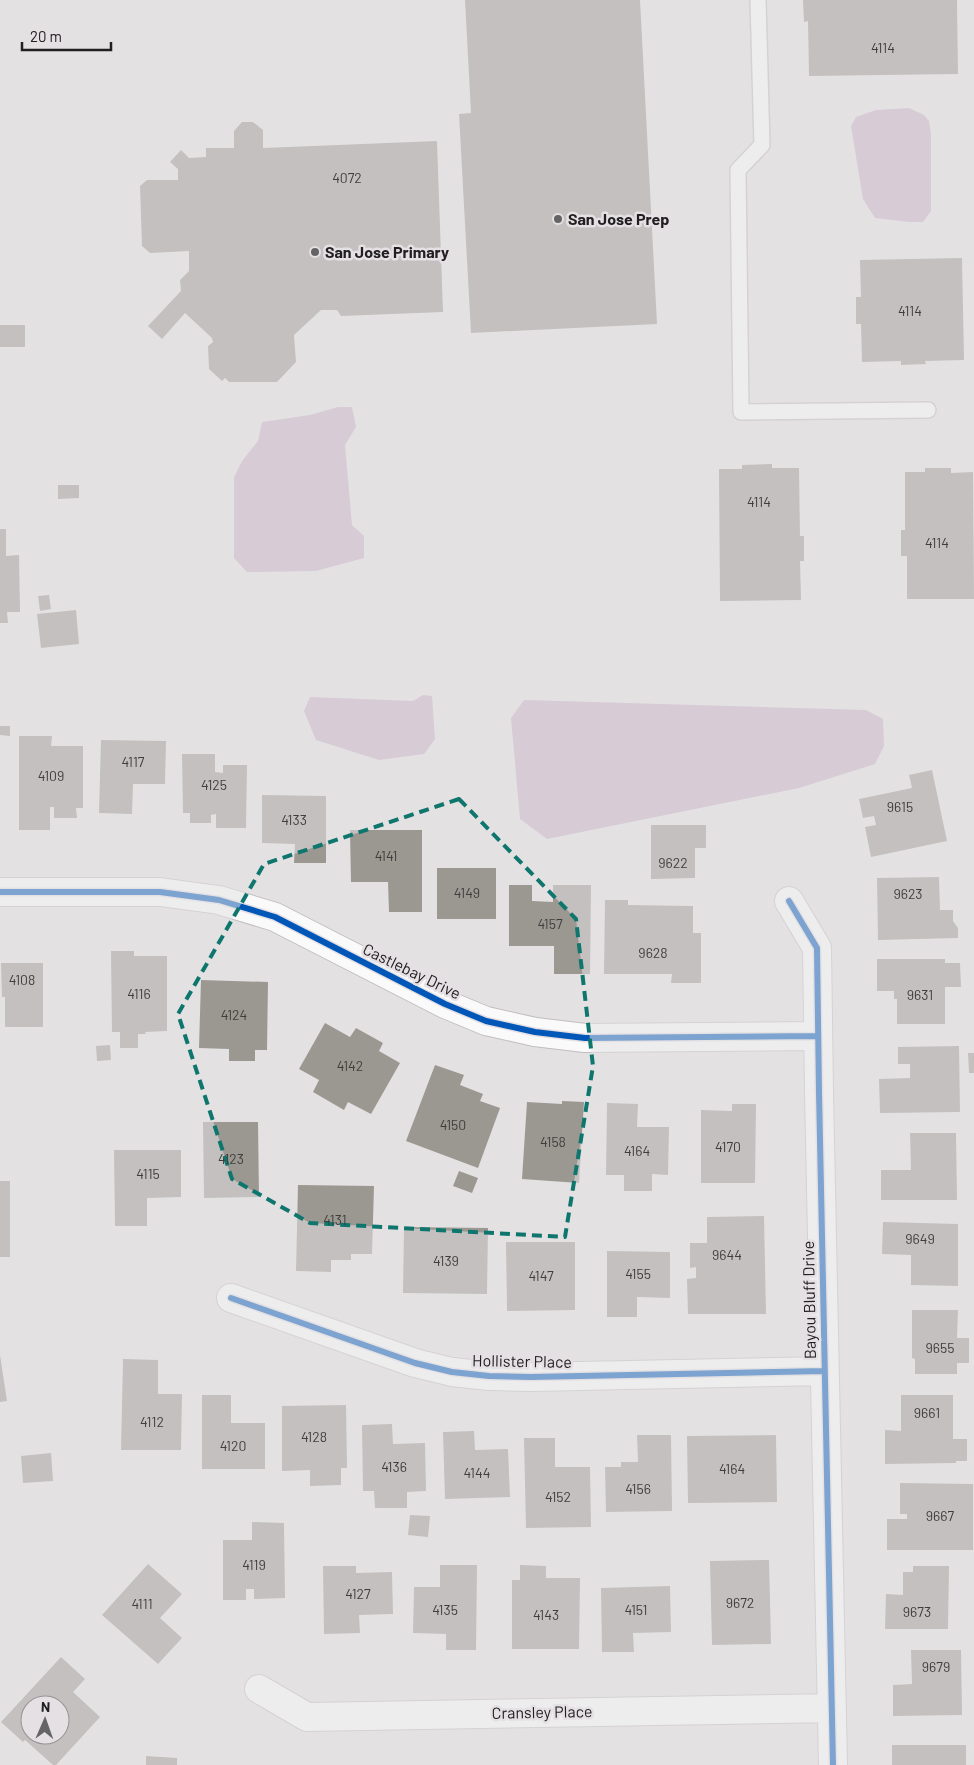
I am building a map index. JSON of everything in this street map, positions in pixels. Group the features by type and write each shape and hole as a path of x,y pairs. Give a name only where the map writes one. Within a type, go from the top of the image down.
{"street":[{"name":"Castlebay Drive","path":"1,893 160,892 219,900 275,917 445,1004 486,1021 534,1032 585,1038 818,1036"},
{"name":"Bayou Bluff Drive","path":"789,902 817,948 833,1765"},
{"name":"Hollister Place","path":"232,1298 416,1363 452,1372 531,1378 824,1370"},
{"name":"Cransley Place","path":"259,1689 307,1717 832,1708"}],"lane":[{"path":"758,0 762,145 738,170 741,412 928,410"}],"highlighted area":[{"path":"459,799 576,919 593,1066 565,1237 310,1223 232,1179 178,1014 264,864"}],"shaded area":[{"path":"909,108 924,115 929,121 931,134 931,211 923,222 875,218 863,199 851,126 856,117 876,110"},
{"path":"338,407 352,407 356,427 345,445 352,525 364,536 364,558 316,571 247,572 234,558 234,477 242,461 258,441 262,422 310,415"},
{"path":"423,695 432,696 435,739 424,754 379,760 316,740 304,711 310,697 413,701"},
{"path":"524,700 866,710 883,719 884,746 875,764 799,788 547,839 520,819 511,718"}],"building":[{"name":"San Jose Prep","path":"465,0 640,0 657,324 471,333 459,114 471,113"},
{"path":"803,0 957,0 958,74 809,76 808,21 804,22"},
{"name":"San Jose Primary","path":"242,122 253,122 263,130 263,148 437,141 443,312 341,316 337,310 321,310 294,335 296,362 277,382 229,382 225,378 222,381 209,369 208,346 213,342 212,338 185,313 162,339 148,326 181,291 180,280 189,271 189,251 150,253 142,246 140,186 147,180 178,180 178,169 170,162 181,150 189,158 206,157 206,148 234,148 234,131"},
{"path":"962,258 964,360 925,361 926,364 901,365 901,361 862,362 861,324 856,324 856,297 861,297 860,260"},
{"path":"0,325 25,325 25,347 0,347"},
{"path":"772,464 772,468 799,468 800,536 804,536 804,561 800,561 801,600 720,601 719,469 742,469 742,465"},
{"path":"925,468 951,468 951,473 973,472 974,599 907,599 907,556 901,556 901,530 905,530 905,472 925,472"},
{"path":"58,485 79,485 79,498 58,499"},
{"path":"0,529 6,529 6,556 19,555 20,612 7,612 8,623 0,623"},
{"path":"49,595 51,609 40,611 38,596"},
{"path":"76,610 79,644 41,648 37,614"},
{"path":"0,726 10,726 10,736 0,735"},
{"path":"19,736 52,736 51,746 83,746 83,808 76,808 77,818 54,818 54,807 50,807 50,830 19,830"},
{"path":"101,740 166,741 165,784 133,784 132,814 99,813"},
{"path":"182,754 215,754 215,772 223,773 223,765 247,765 246,828 216,828 216,814 211,815 211,823 190,823 190,813 183,813"},
{"path":"932,770 947,841 871,857 865,827 876,825 874,816 863,818 859,799 912,788 909,775"},
{"path":"262,795 326,796 326,863 294,863 295,844 262,843"},
{"path":"651,825 706,825 706,848 695,848 695,878 651,879"},
{"path":"350,830 422,830 422,912 389,912 388,882 351,882"},
{"path":"437,868 496,868 496,919 437,919"},
{"path":"939,877 940,910 953,910 953,921 958,928 958,938 878,940 877,878"},
{"path":"509,885 532,885 532,901 553,902 553,885 591,885 590,974 554,974 554,946 509,946"},
{"path":"605,900 628,900 628,905 693,906 693,933 701,933 701,983 671,983 672,974 604,974"},
{"path":"111,951 134,951 134,956 167,956 167,1031 138,1034 138,1048 120,1048 120,1032 112,1032"},
{"path":"877,959 945,959 945,963 960,963 961,987 945,987 945,1024 897,1024 897,999 894,999 894,991 877,991"},
{"path":"1,963 43,963 43,1027 5,1027 5,997 2,997"},
{"path":"201,980 268,982 267,1050 255,1050 255,1061 229,1061 229,1049 199,1048"},
{"path":"325,1023 350,1037 356,1028 383,1043 379,1051 400,1063 371,1114 348,1102 344,1110 313,1092 319,1080 299,1069"},
{"path":"110,1045 111,1060 97,1061 96,1046"},
{"path":"959,1046 960,1112 880,1113 879,1079 910,1078 910,1064 898,1064 898,1047"},
{"path":"968,1053 974,1053 974,1073 969,1073"},
{"path":"435,1065 464,1075 460,1085 483,1094 480,1101 500,1108 478,1168 406,1141"},
{"path":"562,1101 584,1102 579,1183 522,1179 527,1102 562,1104"},
{"path":"607,1103 638,1104 637,1127 669,1127 668,1175 652,1174 652,1191 624,1191 624,1175 606,1175"},
{"path":"732,1104 756,1104 755,1183 701,1183 701,1110 732,1111"},
{"path":"203,1122 258,1122 259,1197 204,1198"},
{"path":"910,1133 956,1133 957,1200 881,1200 881,1170 911,1170"},
{"path":"114,1150 181,1150 181,1197 147,1198 147,1226 115,1226"},
{"path":"459,1171 478,1178 472,1193 453,1186"},
{"path":"0,1181 10,1181 10,1257 0,1257"},
{"path":"298,1185 374,1186 372,1254 351,1254 351,1260 331,1260 331,1272 296,1271"},
{"path":"764,1216 766,1314 688,1314 687,1279 696,1278 696,1267 690,1268 690,1243 707,1243 707,1217"},
{"path":"883,1222 958,1224 958,1286 911,1285 911,1255 882,1254"},
{"path":"404,1227 488,1228 487,1294 403,1293"},
{"path":"506,1242 575,1242 575,1310 507,1311"},
{"path":"607,1251 670,1252 670,1298 637,1297 637,1317 607,1317"},
{"path":"912,1310 958,1310 957,1338 969,1338 969,1363 957,1363 957,1374 915,1374 915,1359 912,1358"},
{"path":"0,1355 7,1401 0,1402"},
{"path":"123,1359 158,1360 158,1394 182,1394 181,1450 121,1450"},
{"path":"202,1395 231,1395 231,1423 265,1423 265,1469 202,1469"},
{"path":"901,1395 953,1395 953,1439 967,1439 967,1461 956,1461 956,1463 885,1464 885,1430 901,1431"},
{"path":"346,1405 347,1468 341,1468 341,1485 310,1486 310,1470 282,1471 282,1406"},
{"path":"392,1424 393,1444 425,1443 426,1491 407,1492 407,1508 375,1508 374,1491 363,1491 362,1425"},
{"path":"474,1431 475,1450 508,1449 510,1497 445,1499 443,1432"},
{"path":"637,1435 671,1435 672,1511 606,1512 605,1467 621,1467 621,1462 638,1462"},
{"path":"776,1435 777,1502 688,1503 687,1436"},
{"path":"524,1438 555,1438 555,1467 590,1467 591,1527 526,1528"},
{"path":"51,1453 53,1481 23,1483 21,1456"},
{"path":"900,1483 973,1484 973,1550 887,1550 887,1519 907,1519 907,1514 900,1514"},
{"path":"410,1515 430,1516 428,1537 408,1535"},
{"path":"252,1522 284,1523 285,1598 254,1599 254,1589 246,1589 246,1600 223,1600 223,1540 252,1540"},
{"path":"769,1560 771,1644 712,1645 710,1561"},
{"path":"148,1564 182,1594 160,1618 182,1638 158,1664 102,1615"},
{"path":"440,1565 477,1565 476,1650 446,1650 446,1634 413,1633 414,1587 440,1587"},
{"path":"520,1565 546,1566 546,1578 580,1578 579,1649 512,1649 512,1580 520,1580"},
{"path":"323,1566 356,1566 356,1573 392,1572 393,1614 359,1615 360,1633 324,1634"},
{"path":"913,1566 949,1566 948,1629 885,1629 886,1594 903,1595 903,1572 913,1572"},
{"path":"670,1586 671,1632 633,1633 634,1652 602,1652 601,1588"},
{"path":"911,1650 961,1650 962,1715 893,1716 893,1685 912,1684"},
{"path":"61,1657 85,1679 73,1692 100,1717 56,1765 53,1765 31,1745 70,1745 70,1695 26,1695"},
{"path":"20,1701 20,1739 1,1722"},
{"path":"892,1745 966,1745 966,1765 892,1765"},
{"path":"146,1756 177,1758 177,1765 146,1765"}],"cycle path":[{"path":"0,892 160,892 219,900 275,917 445,1004 486,1021 535,1032 585,1038 818,1036"},
{"path":"789,901 817,948 833,1765"},
{"path":"231,1298 415,1363 452,1372 489,1376 531,1377 824,1371"}],"place":[{"name":"San Jose Prep","path":"558,219"},
{"name":"San Jose Primary","path":"315,252"}]}
